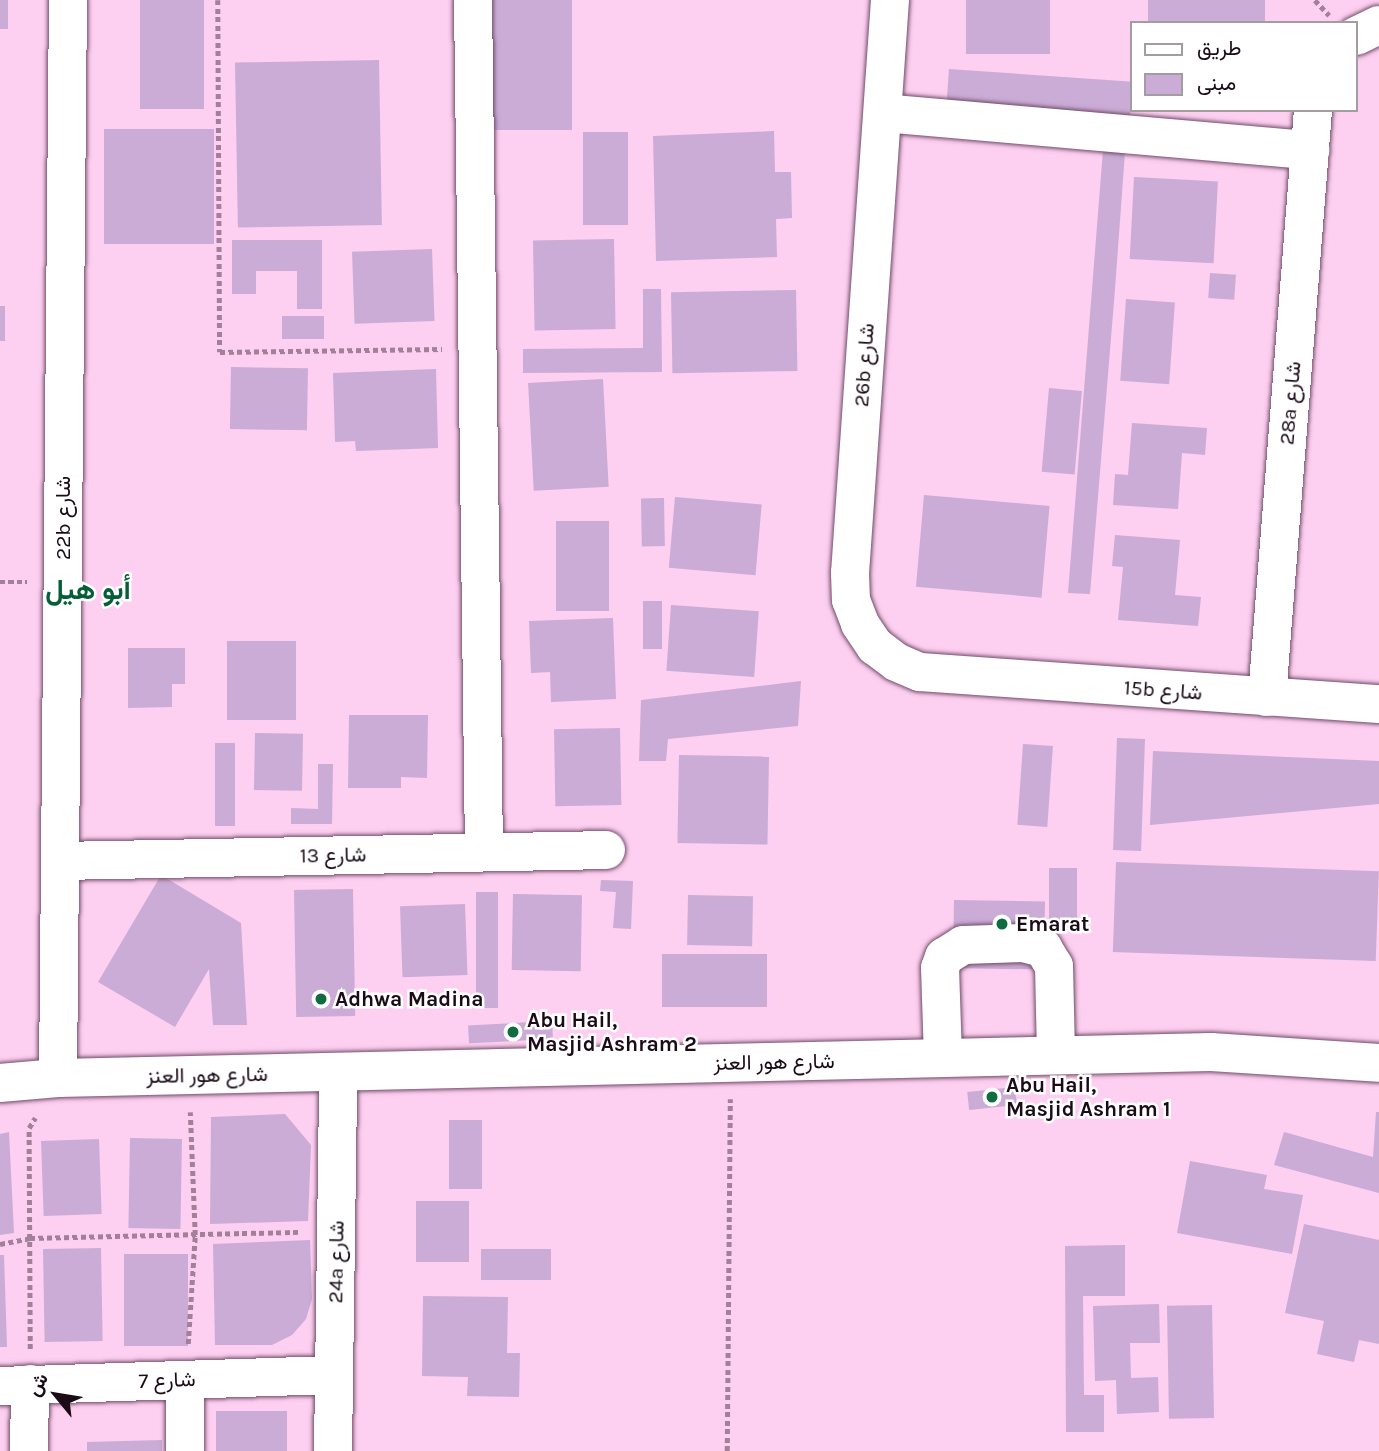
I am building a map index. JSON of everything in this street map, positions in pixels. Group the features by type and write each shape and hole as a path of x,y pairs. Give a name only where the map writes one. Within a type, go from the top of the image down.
{"street":[{"name":"22b شارع","path":"58,1078 68,0"},
{"path":"473,0 484,852"},
{"name":"26b شارع","path":"890,0 849,573 851,600 860,625 875,646 895,662 920,672 946,675"},
{"path":"1358,35 1379,24"},
{"name":"28a شارع","path":"1267,697 1313,112"},
{"path":"883,113 1310,150"},
{"name":"15b شارع","path":"946,675 1379,704"},
{"name":"شارع 13","path":"60,861 606,850"},
{"path":"943,1058 940,968 944,957 963,944 1023,943 1043,948 1054,966 1056,1055"},
{"name":"شارع هور العنز","path":"0,1083 58,1078 1211,1052 1379,1063"},
{"name":"24a شارع","path":"333,1451 338,1072"},
{"name":"شارع 7","path":"15,1385 334,1376"},
{"path":"185,1380 185,1451"},
{"path":"15,1385 29,1451"}],"path":[{"path":"218,0 220,352 478,349"},
{"path":"727,1451 730,1063"},
{"path":"185,1380 195,1235 189,1076"},
{"path":"15,1385 30,1238 29,1128 58,1078"},
{"path":"0,1244 30,1238 336,1231"}],"building":[{"path":"0,0 8,0 8,29 0,29"},
{"path":"140,0 204,0 204,109 140,109"},
{"path":"492,0 572,0 572,130 492,130"},
{"path":"966,0 1050,0 1050,54 966,54"},
{"path":"1148,0 1265,0 1265,21 1148,21"},
{"path":"379,60 382,225 238,227 235,63"},
{"path":"949,69 1130,82 1130,119 946,106"},
{"path":"104,129 214,129 214,244 104,244"},
{"path":"774,131 775,172 791,172 792,218 776,219 777,257 656,261 653,136"},
{"path":"583,132 628,132 628,225 583,225"},
{"path":"1103,150 1125,152 1115,289 1090,594 1068,593"},
{"path":"1134,177 1218,181 1214,263 1130,259"},
{"path":"614,239 616,329 535,330 533,240"},
{"path":"232,240 322,240 322,309 297,309 297,271 256,271 256,294 232,294"},
{"path":"432,249 435,321 355,324 352,252"},
{"path":"1210,273 1236,275 1234,300 1208,298"},
{"path":"643,289 661,289 662,372 523,373 523,349 643,348"},
{"path":"796,290 797,371 672,373 671,292"},
{"path":"1126,299 1175,302 1169,384 1120,381"},
{"path":"0,306 5,306 5,341 0,341"},
{"path":"282,316 324,316 324,339 282,339"},
{"path":"231,367 308,368 307,430 230,429"},
{"path":"436,369 438,448 356,451 355,441 335,442 333,373"},
{"path":"603,379 609,487 534,491 528,383"},
{"path":"1049,388 1082,391 1075,475 1042,472"},
{"path":"1132,423 1207,428 1205,455 1182,453 1178,509 1113,505 1115,474 1128,475"},
{"path":"924,495 1050,506 1042,598 916,587"},
{"path":"675,497 762,505 755,575 669,568"},
{"path":"641,498 664,498 665,546 642,546"},
{"path":"556,521 609,521 609,611 556,611"},
{"path":"1115,535 1180,540 1175,595 1201,597 1198,626 1118,620 1123,567 1112,566"},
{"path":"643,601 662,601 662,649 643,649"},
{"path":"671,605 759,611 754,677 666,671"},
{"path":"613,618 616,699 551,702 550,672 531,673 529,621"},
{"path":"227,641 296,641 296,720 227,720"},
{"path":"128,648 185,648 185,684 172,684 172,707 128,708"},
{"path":"801,681 798,726 668,739 666,761 639,761 641,700"},
{"path":"349,715 428,715 427,778 401,777 401,788 348,788"},
{"path":"620,728 621,805 555,806 554,729"},
{"path":"255,733 303,734 302,791 254,790"},
{"path":"1117,738 1145,739 1141,851 1113,850"},
{"path":"215,743 235,743 235,826 215,826"},
{"path":"1023,744 1053,746 1047,827 1017,825"},
{"path":"1153,751 1379,761 1379,804 1150,825"},
{"path":"679,755 769,757 767,845 677,843"},
{"path":"318,764 333,764 332,824 291,824 291,808 318,809"},
{"path":"1116,862 1379,871 1376,961 1113,952"},
{"path":"1049,868 1077,868 1077,925 1049,925"},
{"path":"161,875 241,923 247,1025 213,1025 209,969 175,1027 98,982"},
{"path":"601,880 633,881 631,929 613,928 616,892 600,891"},
{"path":"353,889 355,1016 296,1017 294,890"},
{"path":"476,892 498,892 498,1008 476,1008"},
{"path":"513,894 582,895 581,971 512,970"},
{"path":"688,895 753,896 752,946 687,945"},
{"path":"954,900 1045,902 1044,970 953,968"},
{"path":"465,904 467,975 403,977 400,906"},
{"path":"662,954 767,954 767,1007 662,1007"},
{"path":"552,1021 553,1039 469,1043 468,1025"},
{"path":"1015,1087 1017,1105 969,1110 967,1092"},
{"path":"1376,1112 1379,1112 1379,1193 1274,1165 1284,1132 1373,1157"},
{"path":"285,1114 311,1145 308,1221 210,1224 211,1117"},
{"path":"449,1120 482,1120 482,1189 449,1189"},
{"path":"9,1132 14,1233 0,1235 0,1134"},
{"path":"130,1138 182,1139 180,1229 128,1228"},
{"path":"99,1139 102,1214 44,1216 41,1141"},
{"path":"1190,1161 1267,1175 1264,1189 1303,1195 1292,1254 1177,1233"},
{"path":"416,1201 469,1201 469,1262 416,1262"},
{"path":"1304,1224 1379,1240 1379,1344 1359,1340 1354,1362 1317,1354 1324,1321 1285,1313"},
{"path":"310,1240 312,1299 306,1319 292,1335 272,1345 215,1345 213,1244"},
{"path":"1125,1245 1125,1296 1083,1296 1084,1395 1104,1395 1104,1432 1066,1432 1065,1246"},
{"path":"101,1248 103,1341 45,1342 43,1249"},
{"path":"481,1249 551,1249 551,1280 481,1280"},
{"path":"124,1254 188,1254 188,1346 124,1346"},
{"path":"0,1255 4,1255 7,1347 0,1347"},
{"path":"423,1296 508,1297 507,1353 520,1353 519,1397 467,1396 468,1377 422,1376"},
{"path":"1159,1304 1160,1343 1130,1343 1131,1378 1158,1377 1159,1412 1117,1414 1116,1380 1095,1381 1093,1306"},
{"path":"1212,1305 1214,1418 1169,1419 1167,1306"},
{"path":"216,1411 287,1411 287,1451 216,1451"},
{"path":"162,1440 162,1451 87,1451 87,1442"}],"place":[{"name":"Emarat","path":"1002,924"},
{"name":"Adhwa Madina","path":"321,999"},
{"name":"Abu Hail, Masjid Ashram 2","path":"513,1032"},
{"name":"Abu Hail, Masjid Ashram 1","path":"992,1097"}],"district":[{"name":"أبو هيل","path":"88,590"}]}
